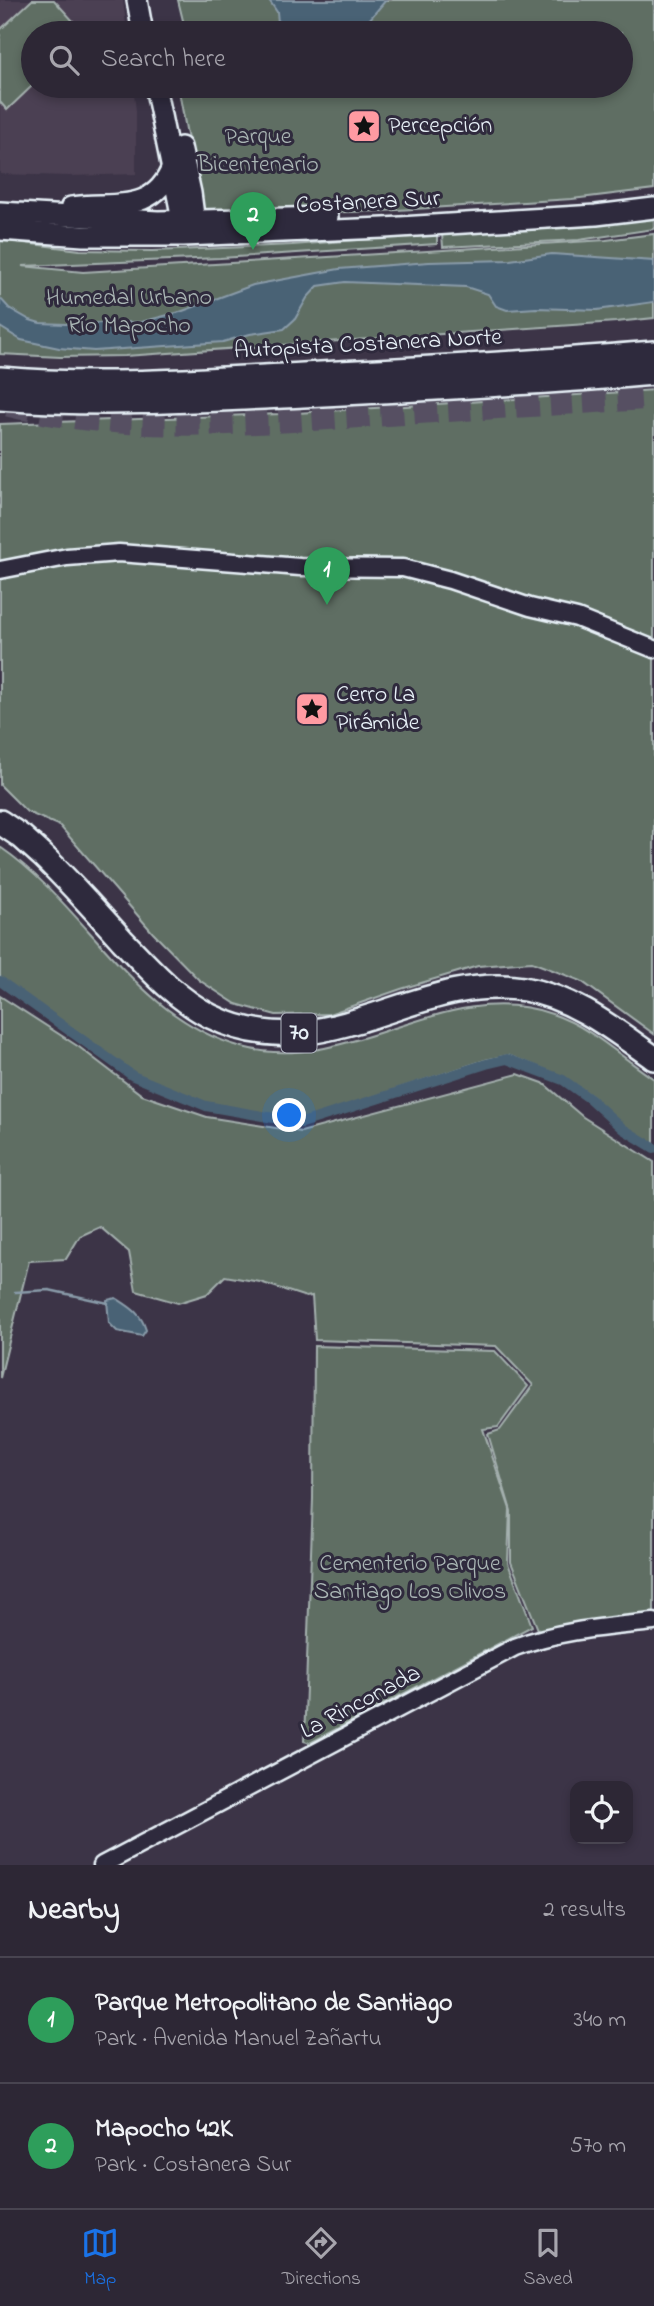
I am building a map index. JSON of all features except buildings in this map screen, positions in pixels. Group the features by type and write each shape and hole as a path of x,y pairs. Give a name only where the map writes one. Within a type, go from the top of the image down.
{"highway":[{"path":"545,363 593,349 654,338"},
{"name":"Autopista Costanera Norte","path":"0,379 105,382 257,377 545,363 654,352"},
{"path":"0,364 190,371 257,377"},
{"name":"Autopista Costanera Norte","path":"1,407 479,386 654,373"},
{"name":"70","path":"0,822 43,855 172,990 200,1010 231,1025 273,1034 315,1032 448,994 482,988 514,988 537,992 573,1004 654,1058"}],"main road":[{"path":"136,0 140,21"},
{"path":"150,0 154,21"},
{"path":"158,98 172,167 189,228"},
{"path":"170,98 191,192 189,228"},
{"path":"28,214 76,206 132,204 159,190 172,167"},
{"name":"Costanera Sur","path":"0,230 83,236 573,205 654,196"},
{"name":"Costanera Sur","path":"0,212 158,221 189,228 397,227 596,215 654,208"}],"street":[{"path":"0,570 67,556 120,553 300,567 403,568 450,580 530,607 577,618 654,649"},
{"name":"La Rinconada","path":"102,1865 515,1647 561,1632 654,1622"}],"shaded area":[{"path":"0,0 123,0 126,21 21,21 21,98 134,98 136,174 0,174"}],"green space":[{"path":"32,0 54,0 73,21 21,21 21,97 7,110 0,102 0,30"},
{"name":"Parque Bicentenario","path":"178,0 654,0 654,189 572,199 381,211 212,216 201,210 180,98 633,98 633,21 183,21"},
{"path":"654,217 654,229 579,240 443,247 442,234"},
{"name":"Humedal Urbano Río Mapocho","path":"437,234 437,244 220,258 22,266 83,272 606,240 654,234 654,318 125,356 0,354 0,240 80,250 152,251 292,245"},
{"path":"654,390 654,1034 581,981 532,962 478,966 329,1014 276,1015 236,1004 199,980 153,933 60,826 27,812 0,785 0,424 281,414"},
{"path":"0,847 31,871 141,987 171,1012 204,1032 242,1047 282,1052 321,1049 435,1015 473,1007 512,1006 552,1014 593,1034 654,1079 654,1144 625,1127 592,1096 564,1077 508,1055 485,1060 302,1120 206,1103 134,1073 0,977"},
{"path":"0,996 79,1047 142,1095 207,1117 301,1132 518,1074 543,1083 583,1117 654,1162 654,1618 539,1632 511,1562 511,1511 488,1434 500,1430 533,1385 496,1346 315,1340 312,1296 306,1297 260,1282 225,1276 207,1294 178,1303 136,1291 129,1252 100,1227 80,1236 66,1259 29,1261 0,1378"},
{"name":"Cementerio Parque Santiago Los Olivos","path":"314,1346 495,1351 528,1386 498,1427 483,1429 510,1509 508,1563 532,1626 310,1743 304,1741 313,1499"}],"water":[{"path":"269,0 386,0 368,21 278,21 277,12"},
{"path":"552,254 654,261 654,302 597,310 507,310 496,306 488,294 466,287 345,282 318,286 307,298 295,319 284,329 250,334 223,342 94,351 59,348 21,340 0,327 0,298 9,308 40,323 141,322 180,312 253,285 339,269 429,262 510,260"},
{"path":"116,1298 141,1319 146,1330 142,1336 117,1331 109,1323 107,1300"}],"waterway":[{"path":"0,981 133,1076 206,1106 302,1123 507,1059 563,1080 590,1099 623,1129 654,1148"},
{"path":"15,1292 49,1290 108,1303"}],"tunnel":[{"path":"8,405 93,420 223,424 654,398"}],"place":[{"name":"Percepción","path":"364,126"},
{"name":"Mapocho 42K","path":"253,250"},
{"name":"Parque Metropolitano de Santiago","path":"327,605"},
{"name":"Cerro La Pirámide","path":"312,709"}]}
